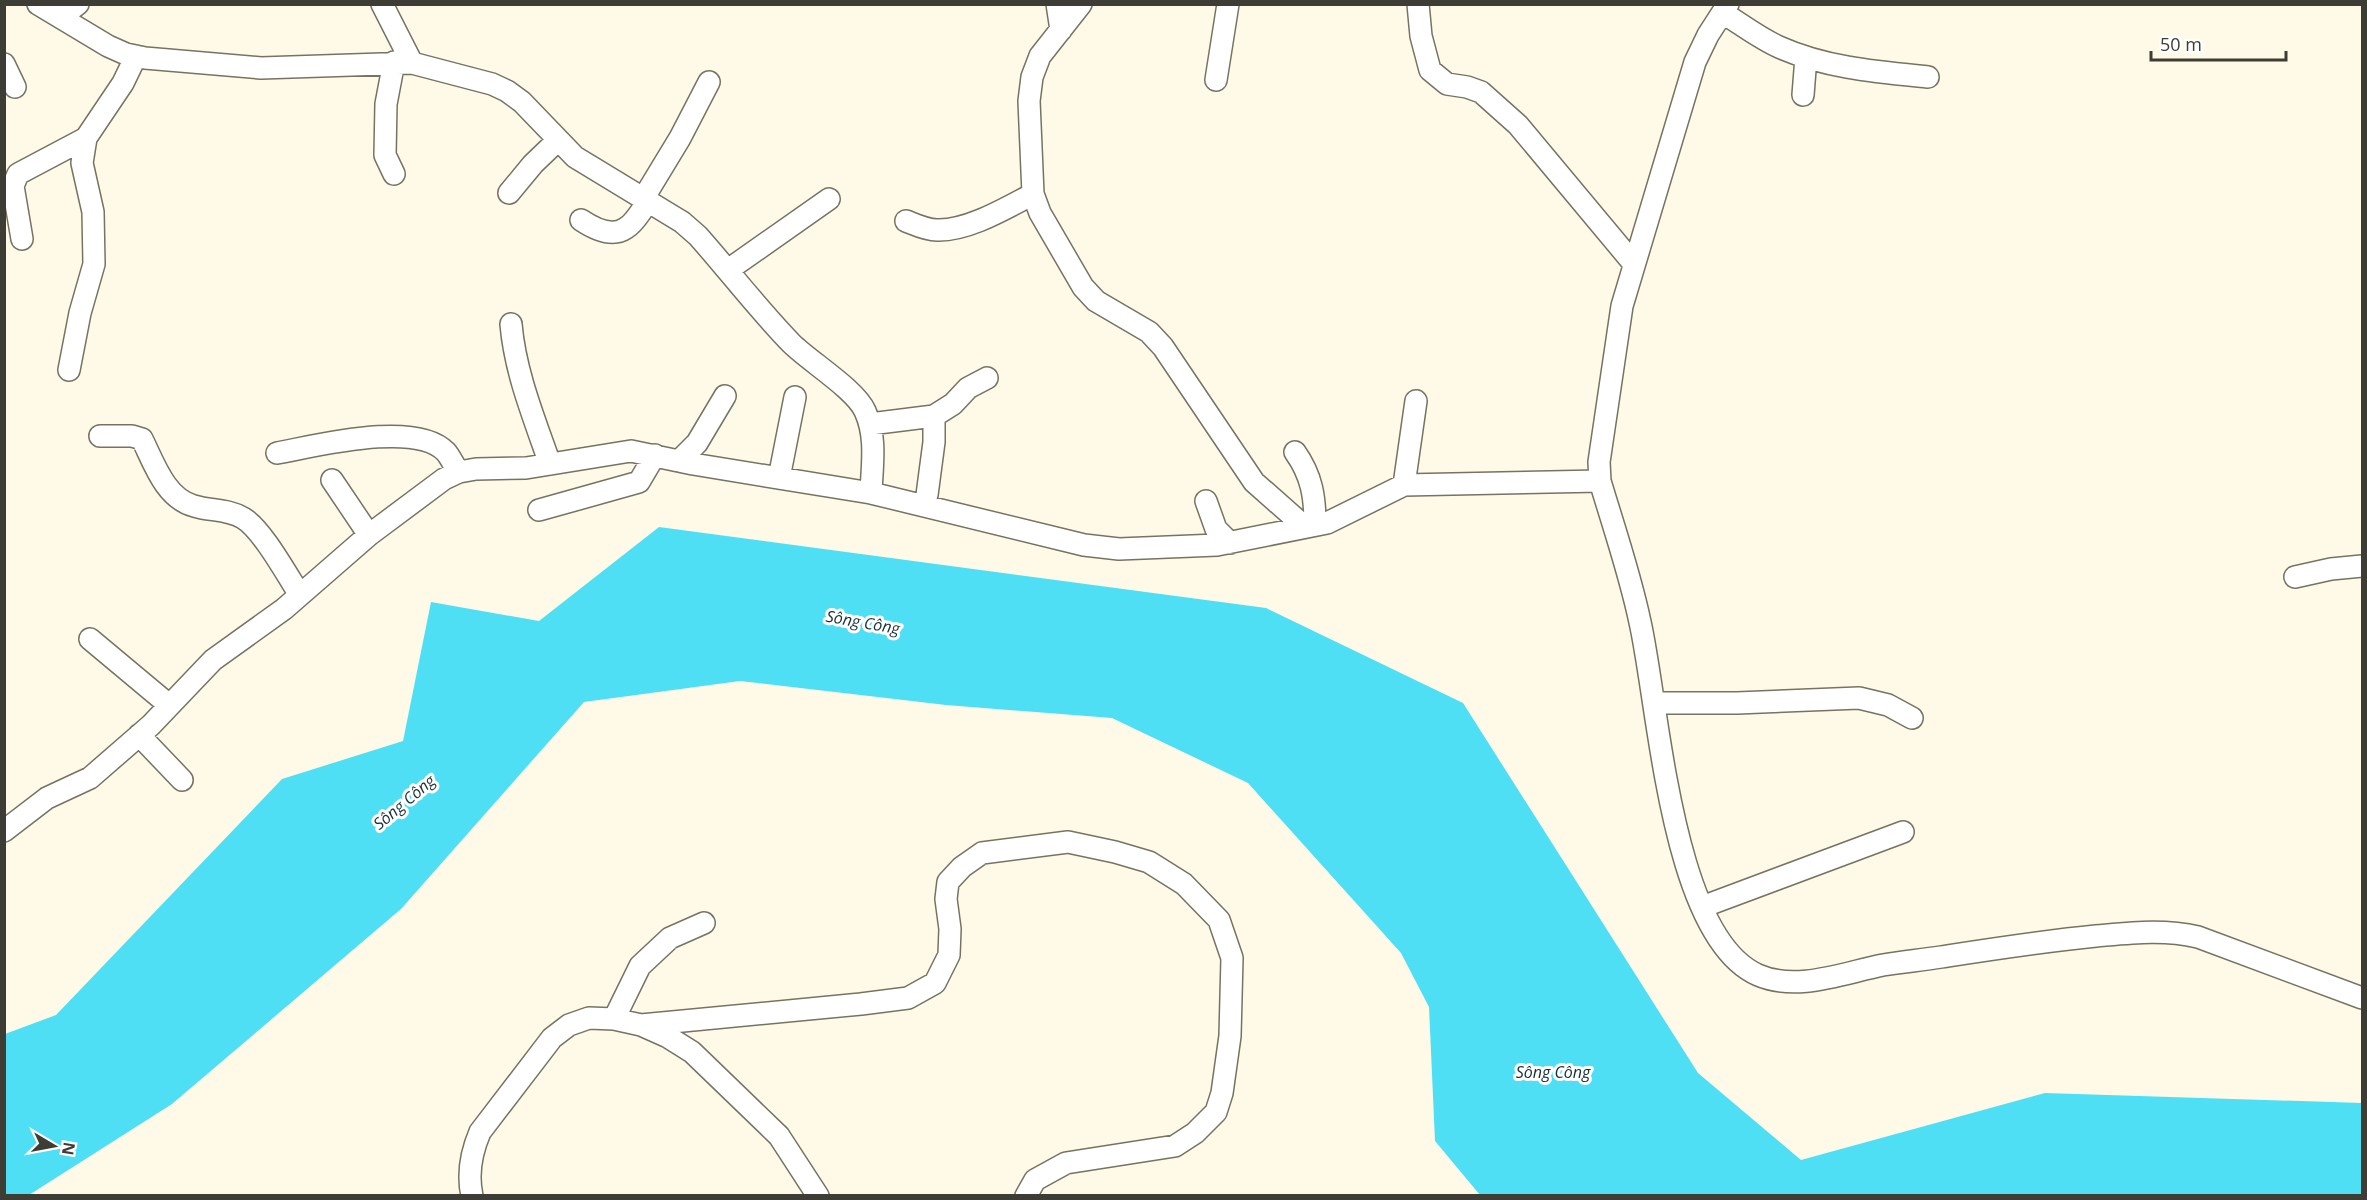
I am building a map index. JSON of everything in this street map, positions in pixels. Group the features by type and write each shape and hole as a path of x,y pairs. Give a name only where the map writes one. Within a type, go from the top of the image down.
{"street":[{"path":"38,4 108,46 136,56 261,68 403,62 492,84 507,91 522,102 575,158 682,222 698,236 790,341 864,408 873,441 871,493"},
{"path":"61,17 78,4"},
{"path":"382,4 403,62 386,104 385,155 394,174"},
{"path":"1057,4 1061,30"},
{"path":"1081,4 1040,56 1032,77 1029,102 1033,194 1040,213 1083,287 1096,301 1149,332 1163,347 1254,482 1310,526"},
{"path":"1216,80 1228,4"},
{"path":"1418,4 1421,36 1430,70 1447,84 1481,92 1518,125 1634,264"},
{"path":"1928,77 1862,71 1806,57 1778,46 1725,9 1708,35 1695,62 1622,306 1599,462 1600,481 1637,608 1673,817 1702,907 1717,938 1734,958 1756,974 1778,981 1800,982 1885,965 2057,940 2151,931 2174,932 2198,937 2362,998"},
{"path":"69,370 80,313 94,264 93,212 82,164 86,138 123,83 136,56"},
{"path":"1803,95 1806,57"},
{"path":"4,64 15,87"},
{"path":"581,220 596,230 615,232 626,228 646,200 709,82"},
{"path":"22,239 13,186 18,174 86,138"},
{"path":"509,193 533,164 557,141"},
{"path":"906,221 938,231 988,217 1033,194"},
{"path":"728,270 829,199"},
{"path":"511,324 513,347 525,391 550,464"},
{"path":"870,424 934,416 953,404 968,388 987,378"},
{"path":"680,461 697,443 725,396"},
{"path":"779,478 795,397"},
{"path":"1404,485 1416,401"},
{"path":"927,495 934,442 934,416"},
{"path":"277,453 343,441 397,435 428,442 445,451 459,472"},
{"path":"100,436 132,436 142,439 167,487 182,500 193,506 232,513 244,518 264,541 300,595"},
{"path":"4,831 47,798 90,778 139,735 213,660 300,595 369,535 444,479 459,472 476,469 511,470 620,451 656,455 871,493 1101,548 1200,547 1230,543 1342,517 1404,485 1600,481"},
{"path":"1295,452 1305,466 1312,483 1310,526"},
{"path":"538,510 639,482 656,455"},
{"path":"332,480 369,535"},
{"path":"1206,501 1216,529 1230,543"},
{"path":"2295,577 2331,569 2362,566"},
{"path":"90,639 169,705"},
{"path":"1654,703 1737,703 1859,698 1888,705 1912,718"},
{"path":"139,735 182,780"},
{"path":"1702,907 1903,832"},
{"path":"640,1025 908,998 934,983 949,955 950,929 946,899 948,882 962,867 982,853 1068,842 1149,862 1184,884 1219,920 1232,958 1230,1036 1222,1093 1216,1112 1195,1133 1175,1146 1066,1163 1035,1180 1026,1196"},
{"path":"614,1019 640,966 670,938 704,923"},
{"path":"472,1196 470,1166 473,1148 480,1132 552,1038 569,1025 590,1018 614,1019 640,1025 668,1036 692,1053 779,1136 818,1196"}],"water":[{"name":"Sông Công","path":"659,527 1266,608 1463,703 1698,1073 1801,1160 2045,1093 2362,1103 2362,1195 1480,1195 1435,1141 1429,1007 1401,953 1248,783 1112,718 946,705 740,681 584,702 401,909 172,1104 29,1195 5,1195 5,1034 56,1015 282,779 403,741 431,602 539,621"}]}
